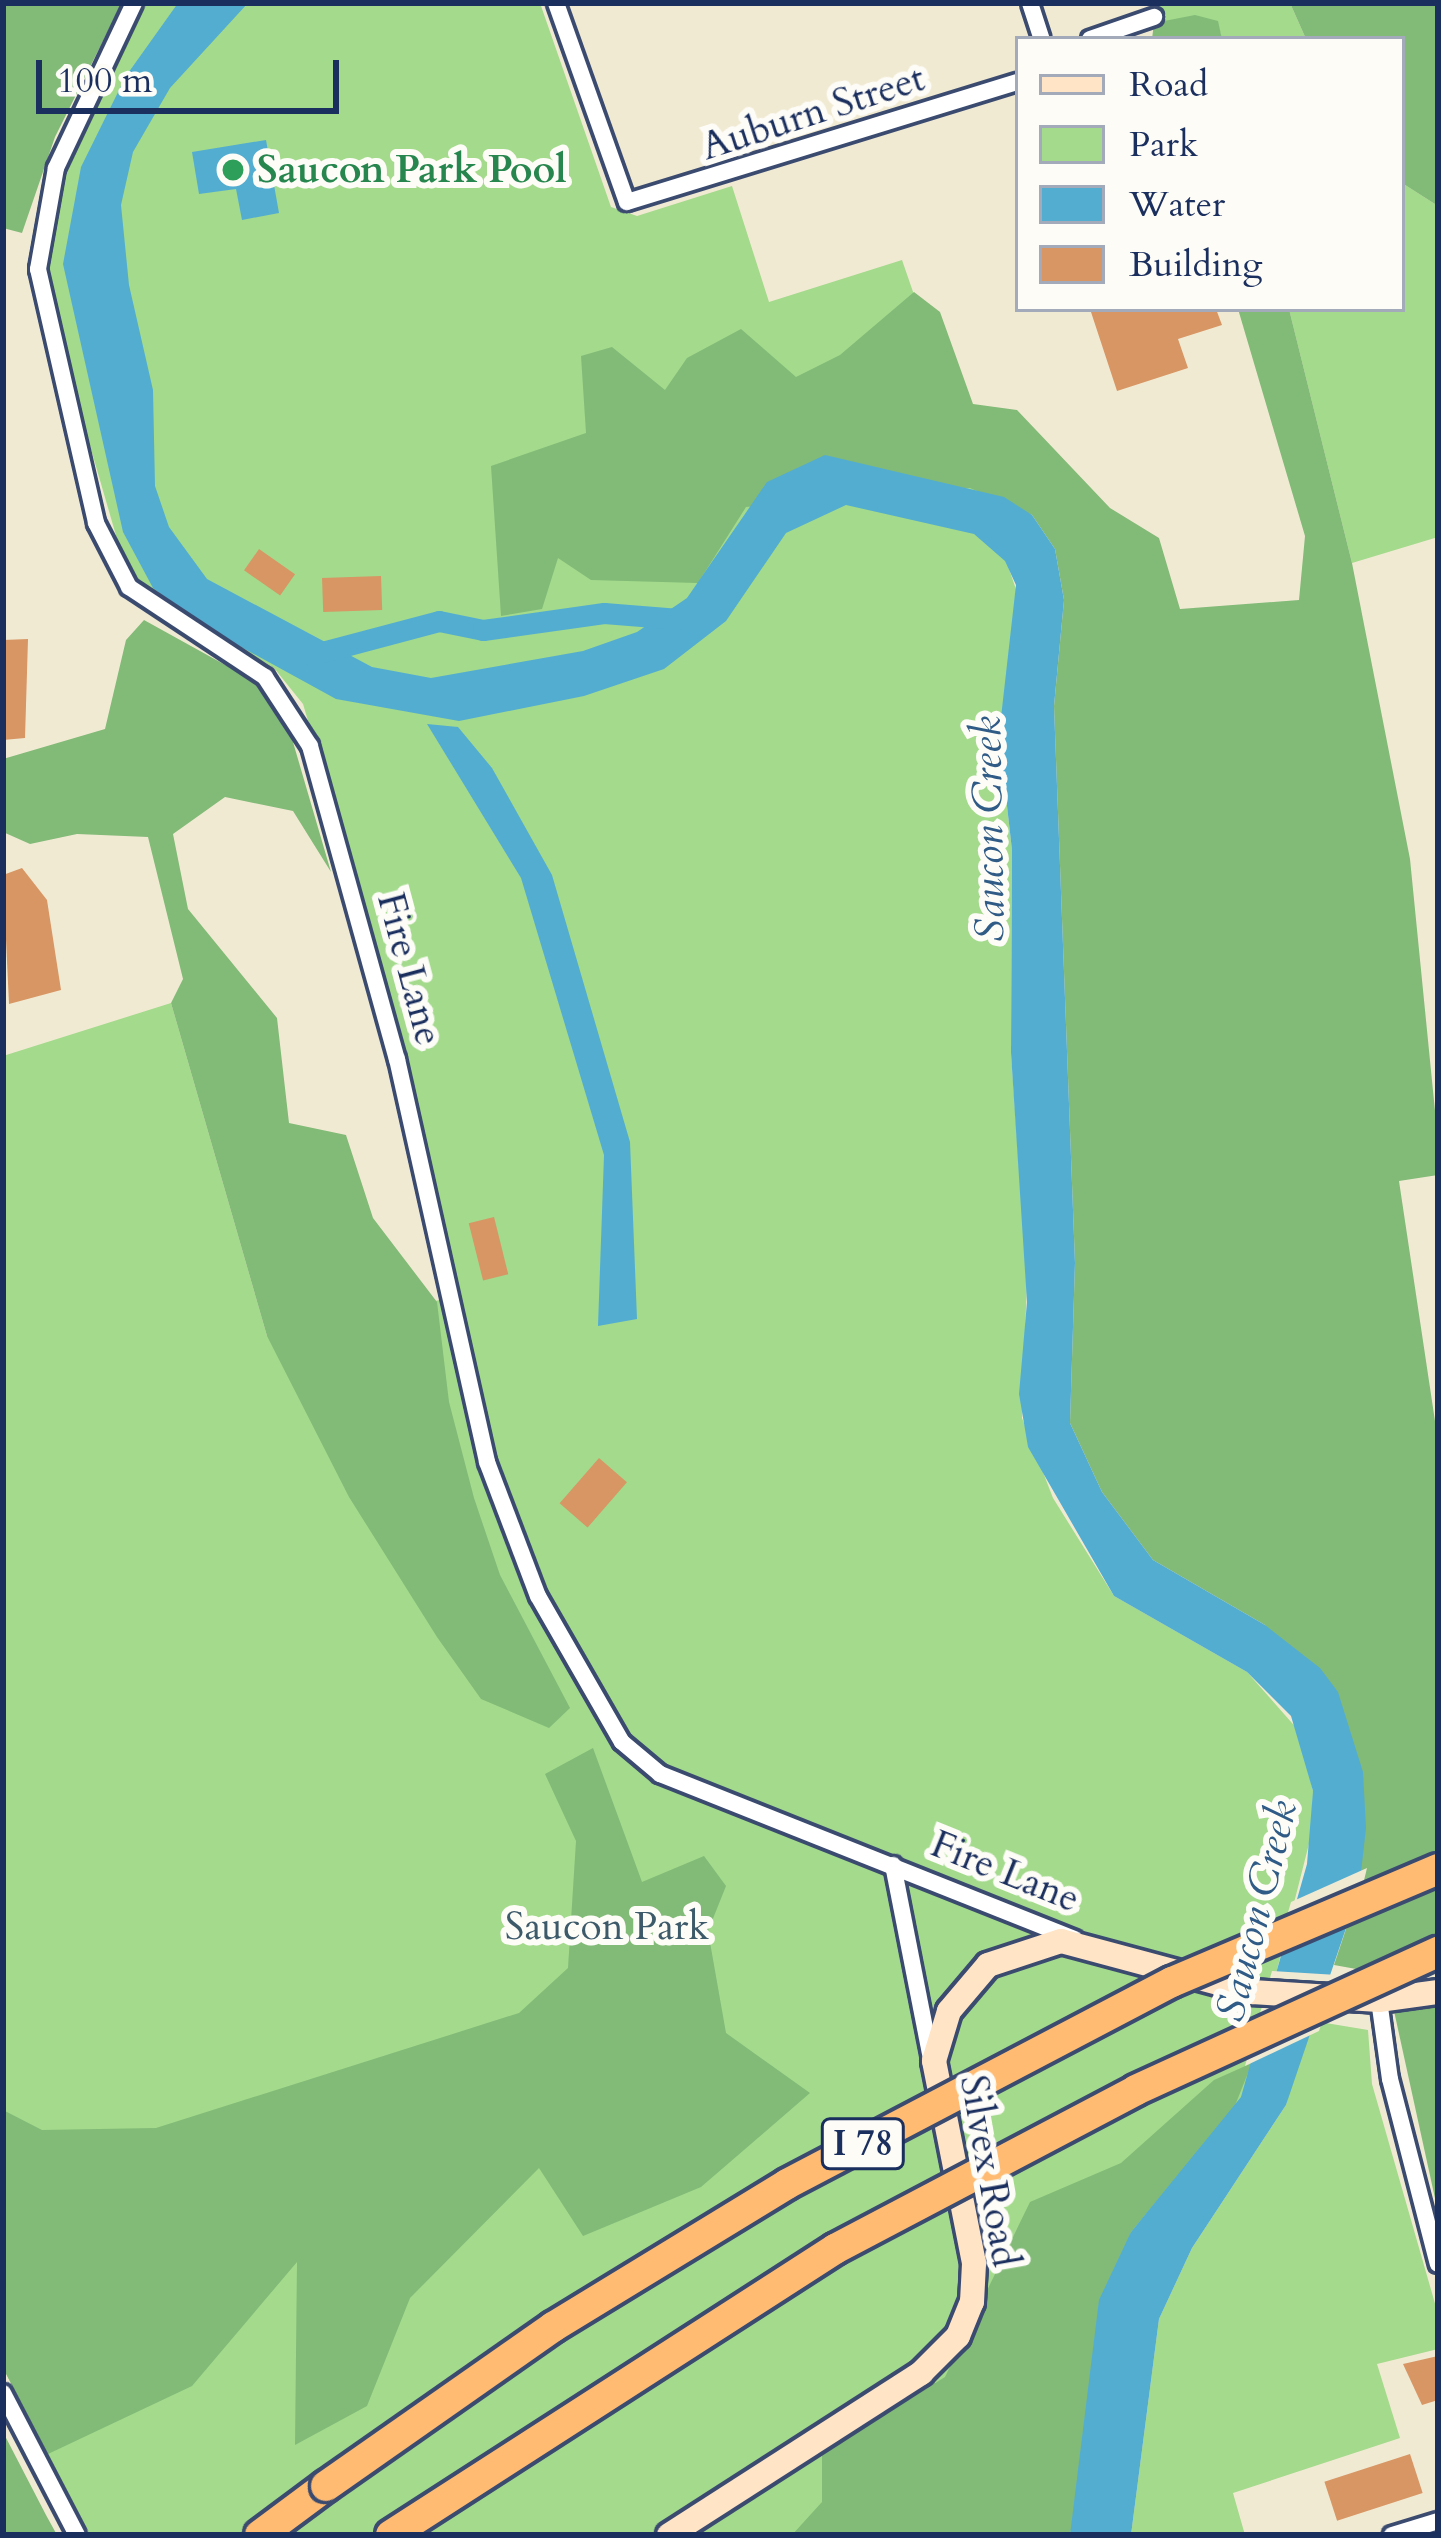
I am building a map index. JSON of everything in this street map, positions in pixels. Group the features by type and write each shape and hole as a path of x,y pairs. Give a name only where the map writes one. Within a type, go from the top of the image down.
{"highway":[{"name":"I 78","path":"260,2535 553,2327 787,2184 1172,1982 1438,1869"},
{"name":"I 78","path":"392,2535 835,2248 1072,2122 1438,1952"}],"street":[{"name":"Fire Lane","path":"134,3 56,168 38,269 104,544 142,600 251,665 304,731 397,1059 501,1508 538,1596 622,1742 660,1774 1091,1946"},
{"name":"Auburn Street","path":"556,3 627,202 1015,83"},
{"path":"1030,3 1041,36"},
{"path":"1099,36 1154,17"},
{"name":"Fire Lane","path":"893,1865 934,2074"},
{"name":"Silvex Road","path":"669,2535 920,2373 958,2336 972,2302 974,2263 934,2074 940,2031 978,1972 1044,1943 1091,1946 1252,1992 1379,2000"},
{"path":"1438,1991 1379,2000 1394,2098 1438,2264"},
{"path":"3,2393 76,2535"},
{"path":"1392,2535 1438,2522"}],"green space":[{"path":"3,3 122,3 55,137 22,233 3,228"},
{"name":"Saucon Park","path":"146,3 540,3 611,207 637,216 732,186 769,302 902,260 1019,598 999,735 1012,850 1011,1053 1027,1280 1022,1418 1053,1498 1114,1596 1247,1672 1299,1731 1313,1791 1312,1832 1266,2013 1368,2030 1372,2084 1438,2314 1438,2349 1377,2364 1400,2438 1233,2493 1245,2535 1131,2535 1159,2319 1192,2248 1286,2105 1297,2064 1099,2300 1070,2535 90,2535 3,2368 3,1056 171,1003 267,1336 459,1296 408,1057 303,704 274,668 154,598 124,563 57,332 44,267 56,190"},
{"path":"1161,3 1290,3 1305,36 1221,36 1217,21 1154,23 1152,8"},
{"path":"1290,3 1438,3 1438,206 1405,185 1405,36 1305,36"},
{"path":"1195,15 1218,21 1221,36 1152,36 1154,23"},
{"path":"1405,185 1438,206 1438,537 1352,563 1290,312 1405,312"},
{"path":"914,292 940,312 973,404 1017,410 1110,508 1159,538 1180,609 1299,600 1305,536 1239,312 1290,312 1352,563 1410,859 1438,1141 1438,1175 1399,1181 1438,1441 1438,1973 1395,1976 1334,1965 1359,1890 1265,1625 1153,1560 1102,1492 1070,1423 1075,1263 1054,706 1064,600 1055,549 1032,515 970,488 746,507 698,583 591,580 558,558 542,609 501,616 491,466 586,433 581,356 612,347 665,390 687,358 741,329 796,377 840,355"},
{"path":"144,620 258,683 288,725 331,872 293,811 225,797 173,834 188,909 277,1018 289,1123 346,1135 373,1218 437,1302 449,1402 474,1498 500,1575 570,1708 549,1728 481,1699 349,1497 267,1336 171,1003 183,979 148,837 77,834 30,844 3,832 3,759 105,729 126,640"},
{"path":"593,1748 642,1882 704,1856 726,1886 708,1931 726,2033 810,2093 701,2187 583,2236 539,2168 410,2298 367,2406 295,2445 297,2262 192,2386 48,2454 3,2368 3,2110 42,2130 156,2128 519,2013 568,1968 576,1841 545,1774"},
{"path":"1438,2006 1438,2212 1394,2011"},
{"path":"1252,2063 1234,2108 1131,2232 1070,2535 792,2535 822,2502 822,2454 945,2377 1030,2202 1121,2163 1214,2080"},
{"path":"3,2432 46,2515 57,2535 3,2535"}],"water":[{"path":"178,3 248,3 170,88 133,152 121,205 129,285 153,390 155,486 169,527 207,579 372,667 431,678 583,651 637,632 687,598 767,482 825,455 1004,497 1032,515 1055,549 1064,600 1054,706 1075,1263 1070,1423 1102,1492 1153,1560 1265,1625 1320,1668 1338,1692 1363,1772 1366,1828 1359,1890 1286,2105 1192,2248 1159,2319 1131,2535 1070,2535 1099,2300 1131,2232 1241,2097 1307,1864 1313,1791 1291,1716 1247,1672 1114,1596 1028,1447 1019,1394 1027,1302 1011,1053 1012,850 999,735 1016,585 1005,561 974,534 846,505 786,533 726,621 664,669 584,696 459,721 336,699 201,625 153,588 123,532 63,264 81,167 126,76"},
{"name":"Saucon Park Pool","path":"266,140 279,213 242,220 236,189 199,194 192,152"},
{"path":"427,724 458,727 492,768 552,875 630,1142 637,1319 598,1326 604,1155 521,878"}],"pier":[{"path":"1367,1868 1354,1922 1275,1957 1291,1902"},
{"path":"1272,1971 1337,1975 1319,2031 1245,2066"}],"building":[{"path":"1091,312 1217,312 1222,325 1178,339 1188,368 1117,391"},
{"path":"259,549 295,574 280,596 244,570"},
{"path":"381,576 382,610 323,612 322,578"},
{"path":"28,639 25,738 3,740 3,640"},
{"path":"22,868 47,900 61,990 9,1004 3,875"},
{"path":"494,1217 508,1274 483,1281 469,1223"},
{"path":"599,1458 627,1482 588,1528 560,1503"},
{"path":"1438,2356 1438,2400 1422,2405 1403,2364"},
{"path":"1410,2454 1423,2493 1337,2521 1324,2482"}],"waterway":[{"path":"311,655 439,621 483,630 604,613 679,619"}],"place":[{"name":"Saucon Park Pool","path":"233,170"}],"water label":[{"name":"Saucon Creek","path":"989,829"},
{"name":"Saucon Creek","path":"1257,1911"}]}
